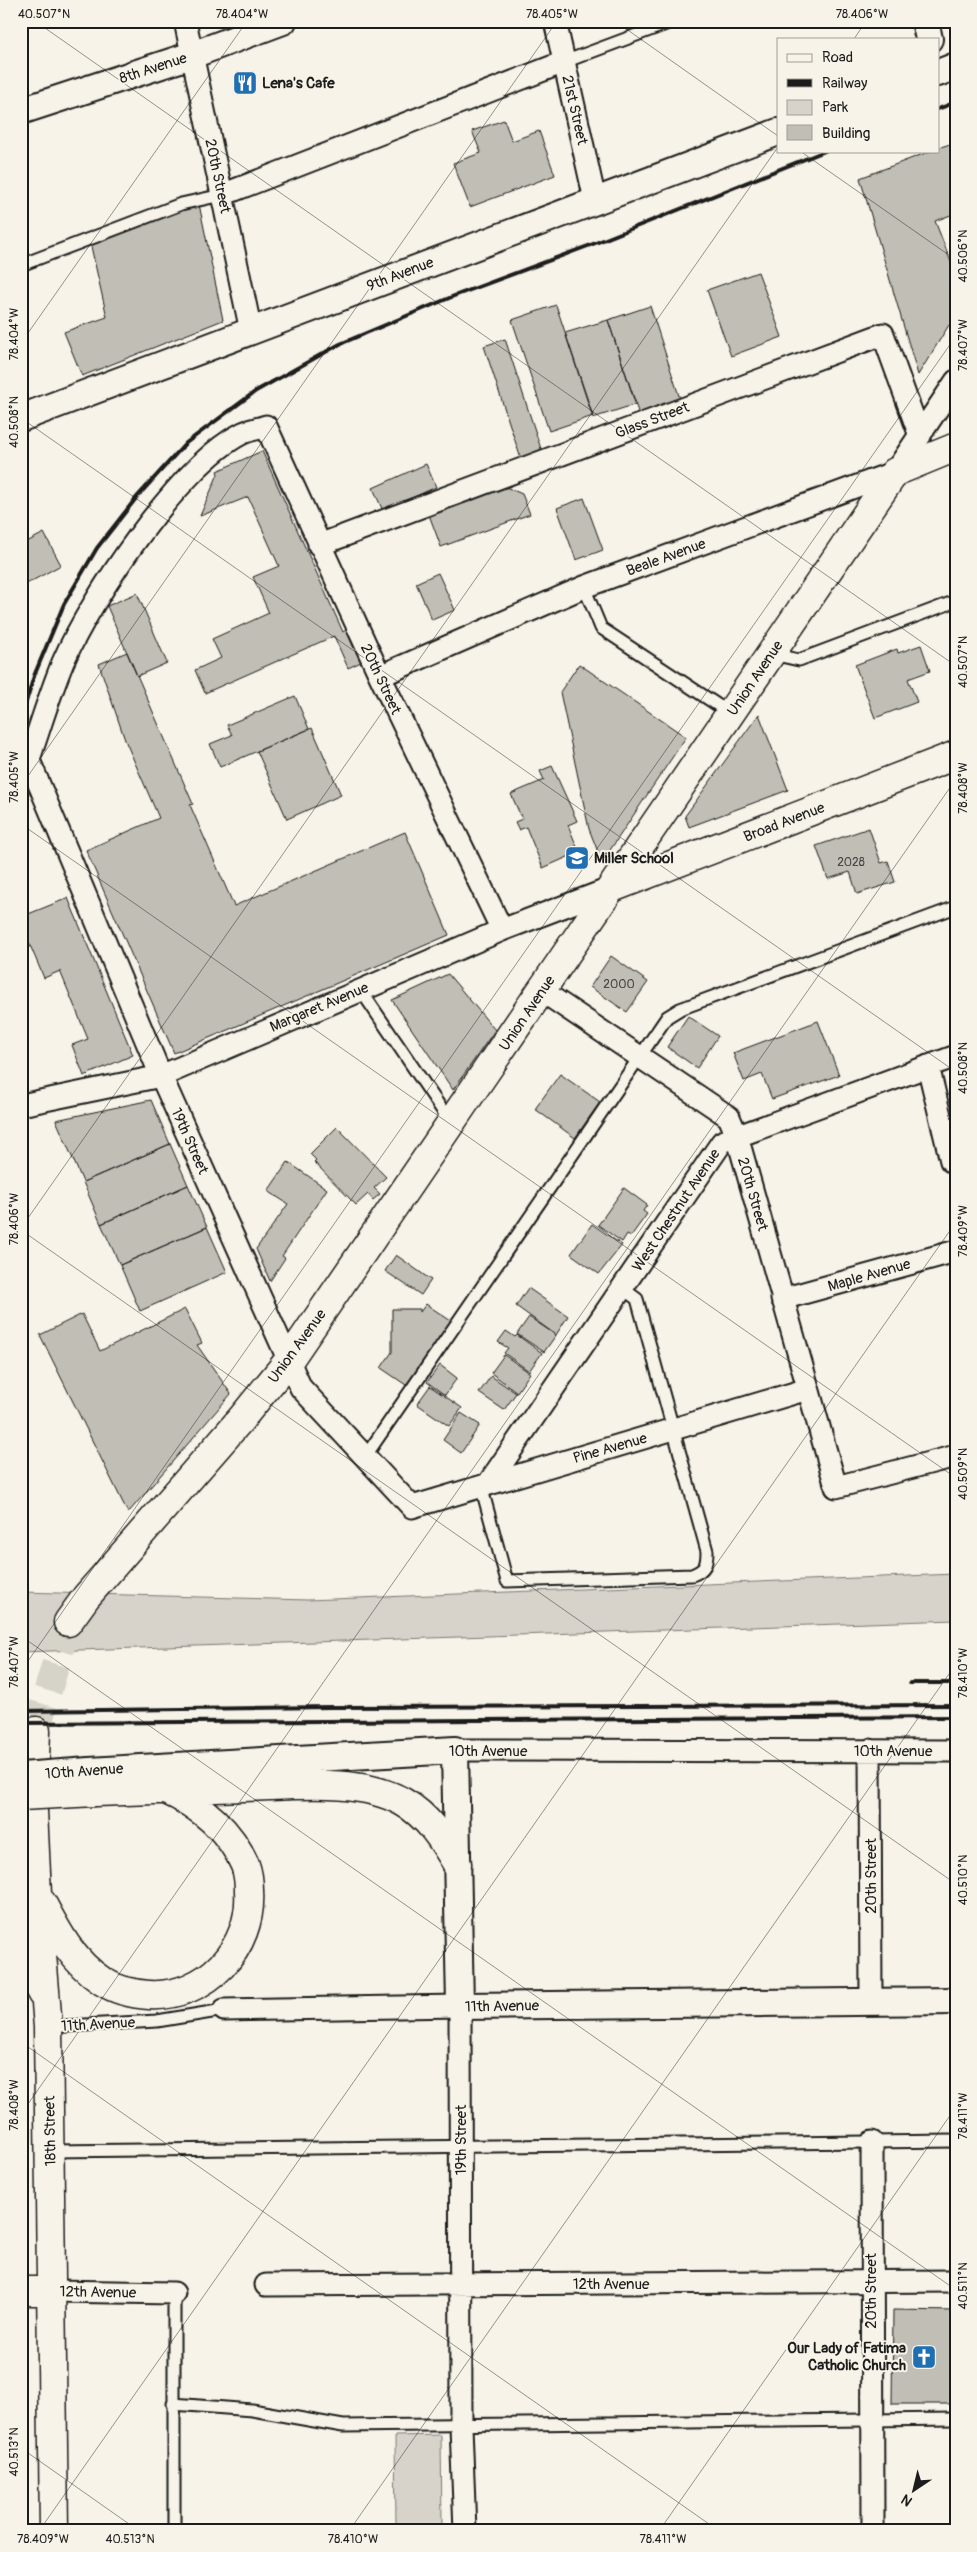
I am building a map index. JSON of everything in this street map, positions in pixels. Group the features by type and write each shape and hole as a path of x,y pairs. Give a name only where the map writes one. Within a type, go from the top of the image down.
{"main road":[{"name":"Beale Avenue","path":"895,472 956,447"},
{"name":"Union Avenue","path":"68,1622 86,1597 241,1419 289,1360 452,1124 895,472"},
{"name":"Broad Avenue","path":"612,888 956,755"},
{"name":"18th Street","path":"36,1731 33,1811 37,1894 48,2015 54,2531"},
{"path":"21,1796 92,1781 164,1789 352,1787 402,1801 438,1832 457,1864"},
{"path":"37,1894 68,1949 101,1980 116,1988 137,1994 158,1996 177,1993 207,1979 224,1964 239,1944 246,1927 250,1903 246,1866 231,1839 213,1819 192,1803 164,1789"},
{"path":"21,1956 48,2015"},
{"name":"12th Avenue","path":"21,2291 52,2291"}],"street":[{"name":"20th Street","path":"185,21 251,331"},
{"name":"8th Avenue","path":"21,111 192,55 283,21"},
{"name":"21st Street","path":"555,21 595,200"},
{"path":"925,21 929,38"},
{"path":"222,195 564,62"},
{"path":"940,72 956,66"},
{"name":"9th Avenue","path":"21,418 777,132"},
{"name":"Glass Street","path":"319,545 883,334 920,436"},
{"name":"Union Avenue","path":"895,472 956,381"},
{"name":"20th Street","path":"25,750 63,662 104,588 155,516 167,500 216,452 241,433 266,426 380,676 502,930"},
{"name":"Beale Avenue","path":"380,676 584,587 895,472"},
{"name":"19th Street","path":"25,750 161,1076 301,1388 412,1507"},
{"name":"Margaret Avenue","path":"21,1106 161,1076 360,989 502,930 612,888"},
{"name":"20th Street","path":"542,992 729,1117 737,1136 836,1488 956,1456"},
{"name":"West Chestnut Avenue","path":"488,1484 722,1142 956,1056"},
{"path":"928,1066 954,1161"},
{"name":"Maple Avenue","path":"782,1299 956,1251"},
{"name":"Pine Avenue","path":"412,1507 808,1389"},
{"name":"19th Street","path":"455,1750 460,2006 461,2426 465,2531"},
{"name":"10th Avenue","path":"21,1776 92,1781 455,1750 956,1751"},
{"name":"20th Street","path":"870,1750 871,2001"},
{"name":"11th Avenue","path":"224,2010 956,2001"},
{"name":"20th Street","path":"872,2142 871,2419 873,2531"},
{"name":"12th Avenue","path":"266,2285 956,2281"},
{"name":"12th Avenue","path":"52,2291 174,2293"}],"lane":[{"path":"564,62 674,21"},
{"path":"21,265 181,204 222,195"},
{"path":"584,587 601,628 731,714"},
{"path":"772,654 799,660 956,600"},
{"path":"365,1458 667,1017 680,1009 956,907"},
{"path":"360,989 452,1124"},
{"path":"488,1484 483,1493 507,1581 692,1575 702,1570 707,1563 706,1550 637,1299 622,1288"},
{"name":"11th Avenue","path":"48,2015 157,2021 224,2010"},
{"path":"50,2151 956,2141"},
{"path":"174,2293 174,2531"},
{"path":"173,2404 252,2410 343,2426 956,2419"}],"green space":[{"path":"956,1574 956,1620 21,1652 21,1592 308,1600"},
{"path":"441,2435 442,2527 396,2527 395,2436"}],"building":[{"path":"504,120 512,141 539,131 555,175 470,207 453,163 481,153 472,131"},
{"path":"956,142 956,213 935,221 956,275 956,326 955,328 949,325 918,375 860,178 928,152 940,152 940,147"},
{"path":"199,204 223,320 82,376 64,332 107,317 90,242"},
{"path":"758,272 782,337 731,356 707,290"},
{"path":"556,305 593,416 549,431 512,320"},
{"path":"650,306 681,402 639,415 608,320"},
{"path":"608,320 636,404 593,418 565,333"},
{"path":"505,339 542,452 521,459 484,346"},
{"path":"262,451 343,632 346,630 361,662 348,668 334,636 205,693 195,670 221,658 212,639 269,613 253,577 279,566 248,497 200,516 218,474 217,471"},
{"path":"426,464 436,487 383,511 373,488"},
{"path":"501,485 522,494 530,514 441,547 428,512"},
{"path":"584,498 603,550 576,560 557,508"},
{"path":"44,533 61,565 21,587 21,545"},
{"path":"438,573 455,610 432,620 416,583"},
{"path":"137,593 167,663 137,676 107,606"},
{"path":"921,645 930,671 908,679 917,702 875,718 855,665 897,649 898,653"},
{"path":"127,652 193,804 190,805 234,906 405,832 449,935 174,1053 86,850 159,818 125,740 99,664"},
{"path":"579,664 686,737 602,862 589,829 560,692"},
{"path":"295,696 309,729 220,767 210,744 232,735 227,725"},
{"path":"759,714 788,790 689,827 685,816"},
{"path":"312,728 341,795 287,819 257,751"},
{"path":"552,766 577,821 568,825 579,852 543,868 526,827 519,830 515,822 522,819 511,794 544,780 540,771"},
{"path":"869,828 881,863 888,861 895,882 857,894 850,872 828,879 816,846"},
{"path":"68,898 133,1055 84,1076 72,1045 88,1039 60,971 44,978 21,924 21,917"},
{"path":"611,956 648,982 627,1012 590,987"},
{"path":"448,974 495,1030 453,1090 392,1000"},
{"path":"688,1016 718,1036 697,1068 667,1047"},
{"path":"818,1021 839,1075 772,1099 762,1074 744,1081 733,1053"},
{"path":"560,1074 600,1102 575,1138 535,1109"},
{"path":"151,1100 170,1144 83,1182 56,1120"},
{"path":"337,1127 386,1177 374,1188 380,1194 373,1200 368,1194 356,1205 314,1162 316,1160 310,1154"},
{"path":"170,1144 188,1185 101,1224 83,1182"},
{"path":"288,1162 327,1189 282,1256 285,1258 270,1281 256,1249 288,1204 268,1191"},
{"path":"188,1185 207,1227 120,1265 101,1224"},
{"path":"624,1188 647,1205 643,1211 647,1214 631,1236 627,1234 622,1242 598,1225"},
{"path":"592,1224 622,1245 599,1274 571,1254"},
{"path":"207,1227 227,1272 140,1311 120,1265"},
{"path":"396,1255 431,1280 421,1295 385,1271"},
{"path":"528,1288 568,1316 556,1335 516,1306"},
{"path":"426,1304 451,1321 406,1385 381,1368 392,1352 392,1309 420,1309 420,1312"},
{"path":"185,1309 202,1343 197,1345 231,1394 128,1513 40,1335 82,1314 100,1351"},
{"path":"529,1317 556,1335 544,1352 517,1334"},
{"path":"506,1331 515,1337 517,1335 542,1353 529,1371 504,1353 508,1348 498,1342"},
{"path":"504,1355 530,1373 517,1392 491,1373"},
{"path":"440,1365 457,1378 445,1395 427,1382"},
{"path":"491,1376 516,1393 504,1410 479,1393"},
{"path":"430,1386 462,1408 449,1426 417,1404"},
{"path":"461,1413 480,1425 461,1453 443,1440"},
{"name":"Our Lady of Fatima Catholic Church","path":"893,2310 956,2311 956,2404 892,2404"}],"tunnel":[{"path":"36,1731 68,1622"}],"railway":[{"path":"940,108 956,102"},
{"path":"21,718 34,676 64,604 97,548 137,497 186,443 256,391 340,344 454,296 588,246 823,152"},
{"path":"910,1683 956,1683"},
{"path":"21,1711 332,1707 956,1705"},
{"path":"21,1723 956,1717"}],"place":[{"name":"Lena's Cafe","path":"245,83"},
{"name":"Miller School","path":"577,858"},
{"name":"Our Lady of Fatima Catholic Church","path":"924,2357"}]}
